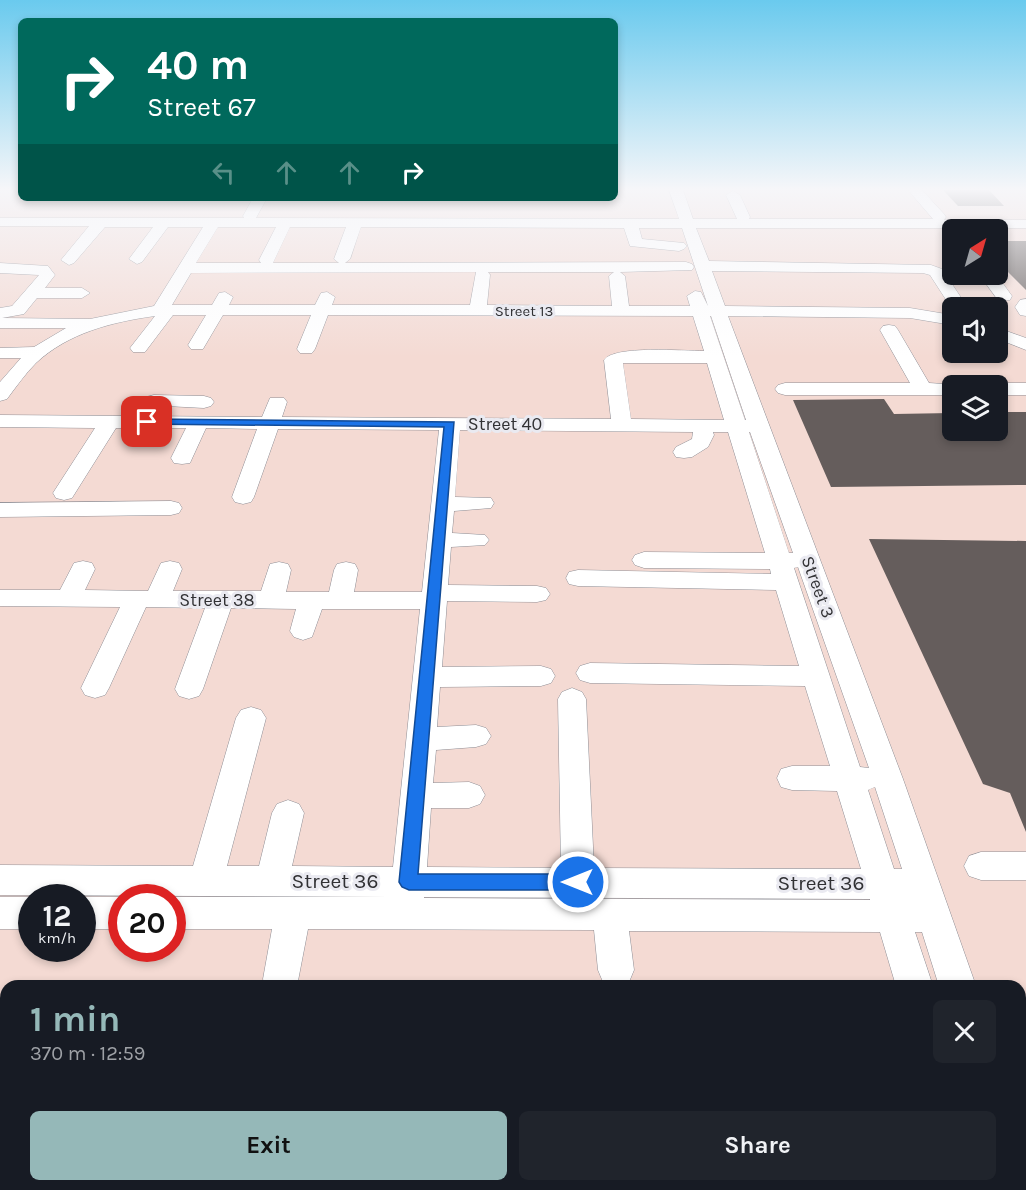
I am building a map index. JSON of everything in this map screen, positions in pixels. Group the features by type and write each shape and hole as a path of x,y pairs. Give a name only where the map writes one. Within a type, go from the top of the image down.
{"street":[{"path":"69,260 81,246"},
{"path":"137,259 147,246"},
{"path":"139,348 173,306 186,268 202,246"},
{"path":"267,260 272,246"},
{"path":"342,259 346,246"},
{"path":"186,268 571,246"},
{"name":"Street 3","path":"685,246 746,426 782,571 913,980"},
{"path":"738,246 925,268 936,272 953,297"},
{"path":"0,268 45,270 47,275 18,310 0,313"},
{"path":"458,310 482,275"},
{"path":"617,276 621,312"},
{"path":"996,285 1004,296"},
{"path":"33,293 82,293"},
{"path":"197,345 221,303"},
{"name":"Street 13","path":"96,323 173,306 221,303 330,304 349,318 397,309 458,310 560,319 592,305 654,319 708,312 844,305 942,318"},
{"path":"306,349 330,304"},
{"path":"1026,304 1023,307 1026,311"},
{"name":"Street 3","path":"708,312 713,357 808,561 888,779 956,980"},
{"path":"0,323 96,323"},
{"path":"0,395 37,352 63,336 96,323"},
{"path":"889,330 923,389"},
{"path":"1008,337 1022,343"},
{"path":"0,352 37,352"},
{"path":"617,430 612,362 616,358 713,357"},
{"path":"784,389 942,389"},
{"path":"147,422 157,401 196,412 183,458"},
{"path":"231,423 240,402"},
{"path":"243,497 277,402"},
{"path":"42,439 76,404"},
{"name":"Street 40","path":"0,421 147,422 196,412 231,423 270,423 331,413 365,423 412,415 450,424 514,415 560,416 617,430 746,426"},
{"path":"64,493 109,422"},
{"path":"407,898 450,424"},
{"path":"684,452 701,443 704,435 701,426"},
{"path":"443,496 482,495"},
{"path":"0,510 171,508"},
{"path":"439,540 477,540"},
{"path":"644,560 782,571"},
{"path":"578,578 782,571 808,561"},
{"path":"68,599 83,569"},
{"path":"95,688 147,599 170,569"},
{"path":"270,600 279,570"},
{"path":"340,601 346,570"},
{"name":"Street 38","path":"0,598 340,601 537,594"},
{"path":"189,688 221,600"},
{"path":"303,631 311,600"},
{"path":"590,673 816,676"},
{"path":"427,677 541,676"},
{"path":"572,699 578,882"},
{"path":"206,881 251,718"},
{"path":"421,739 476,736"},
{"path":"792,778 888,779"},
{"path":"416,796 469,795"},
{"path":"272,881 288,813"},
{"path":"981,866 1026,866"},
{"name":"Street 36","path":"0,880 272,881 407,898 610,915 934,916"},
{"name":"Street 36","path":"186,913 293,914 407,898 578,882 923,884"},
{"path":"0,913 18,913"},
{"path":"281,979 293,914"},
{"path":"610,915 616,970"}],"shaded area":[{"path":"0,246 942,246 942,285 1008,285 1008,246 1026,246 1026,980 0,980"}],"building":[{"path":"1008,246 1026,246 1026,290 1008,272"},
{"path":"884,399 894,414 942,413 942,441 1008,441 1008,412 1026,412 1026,485 831,487 793,400"},
{"path":"869,539 1026,541 1026,832 1010,793 983,784"}],"route":[{"path":"147,422 450,424 409,882 578,882"}]}
